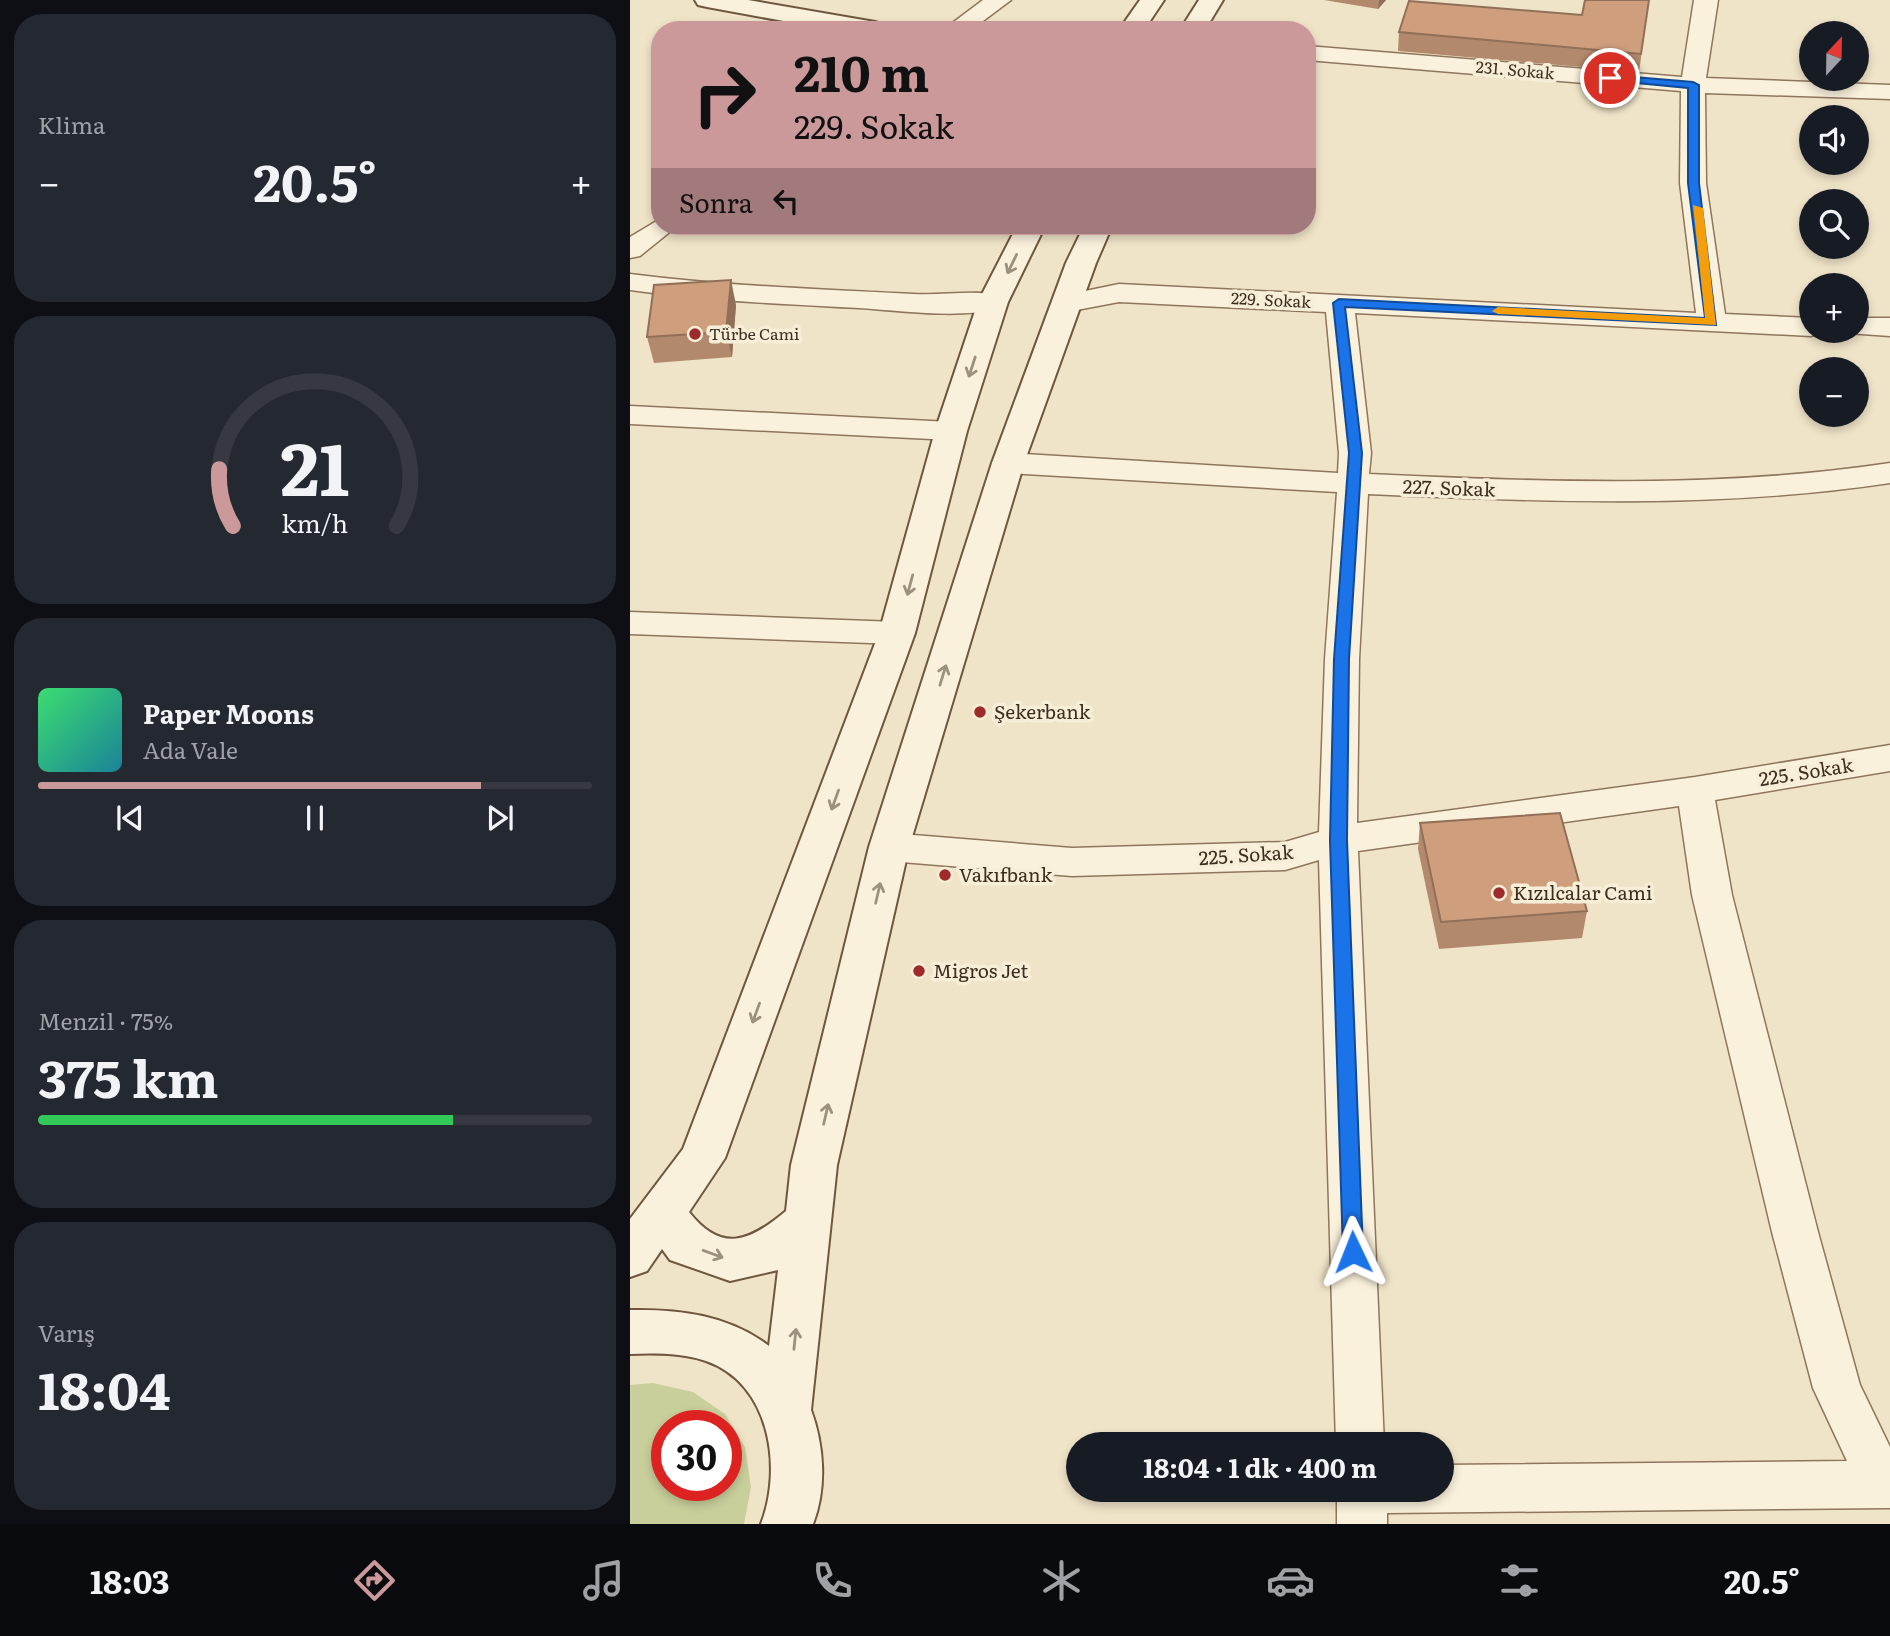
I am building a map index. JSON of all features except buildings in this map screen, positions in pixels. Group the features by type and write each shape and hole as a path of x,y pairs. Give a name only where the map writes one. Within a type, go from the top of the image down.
{"main road":[{"path":"707,0 825,21"},
{"path":"1137,21 1152,0"},
{"path":"1198,21 1211,0"},
{"path":"630,1256 702,1158 897,633 951,431 993,302 1026,235"},
{"path":"790,1521 799,1459 787,1407 814,1165 889,847 1008,464 1066,303 1094,235"},
{"path":"662,1213 687,1245 730,1260 771,1252 808,1220"},
{"path":"630,1332 675,1331 722,1343 760,1369 787,1407"}],"street":[{"path":"968,21 999,0"},
{"path":"1706,0 1693,85 1693,183 1712,322"},
{"name":"231. Sokak","path":"1316,54 1883,99"},
{"path":"630,250 651,235"},
{"path":"630,282 683,289 933,304 993,302"},
{"name":"229. Sokak","path":"1066,303 1119,293 1799,326"},
{"path":"1339,303 1355,453 1342,659 1338,840 1359,1432"},
{"path":"1869,327 1890,327"},
{"path":"630,415 951,431"},
{"name":"227. Sokak","path":"1008,464 1355,484 1623,495 1842,481 1890,473"},
{"path":"630,623 897,633"},
{"name":"225. Sokak","path":"889,847 1072,862 1285,856 1338,840 1695,790 1890,758"},
{"path":"1695,790 1712,895 1795,1232 1837,1388 1885,1473"},
{"path":"1454,1476 1885,1473"},
{"path":"1454,1485 1885,1473"}],"green space":[{"path":"653,1383 693,1392 719,1410 651,1410 651,1501 742,1501 742,1442 751,1487 744,1524 630,1524 630,1385"}],"slow traffic":[{"path":"1498,311 1712,322 1697,208"}],"place":[{"name":"Türbe Cami","path":"695,334"},
{"name":"Şekerbank","path":"980,712"},
{"name":"Vakıfbank","path":"945,875"},
{"name":"Kızılcalar Cami","path":"1499,893"},
{"name":"Migros Jet","path":"919,971"}],"route":[{"path":"1353,1252 1338,840 1342,659 1355,453 1339,303 1712,322 1693,183 1693,85 1610,78"}]}
